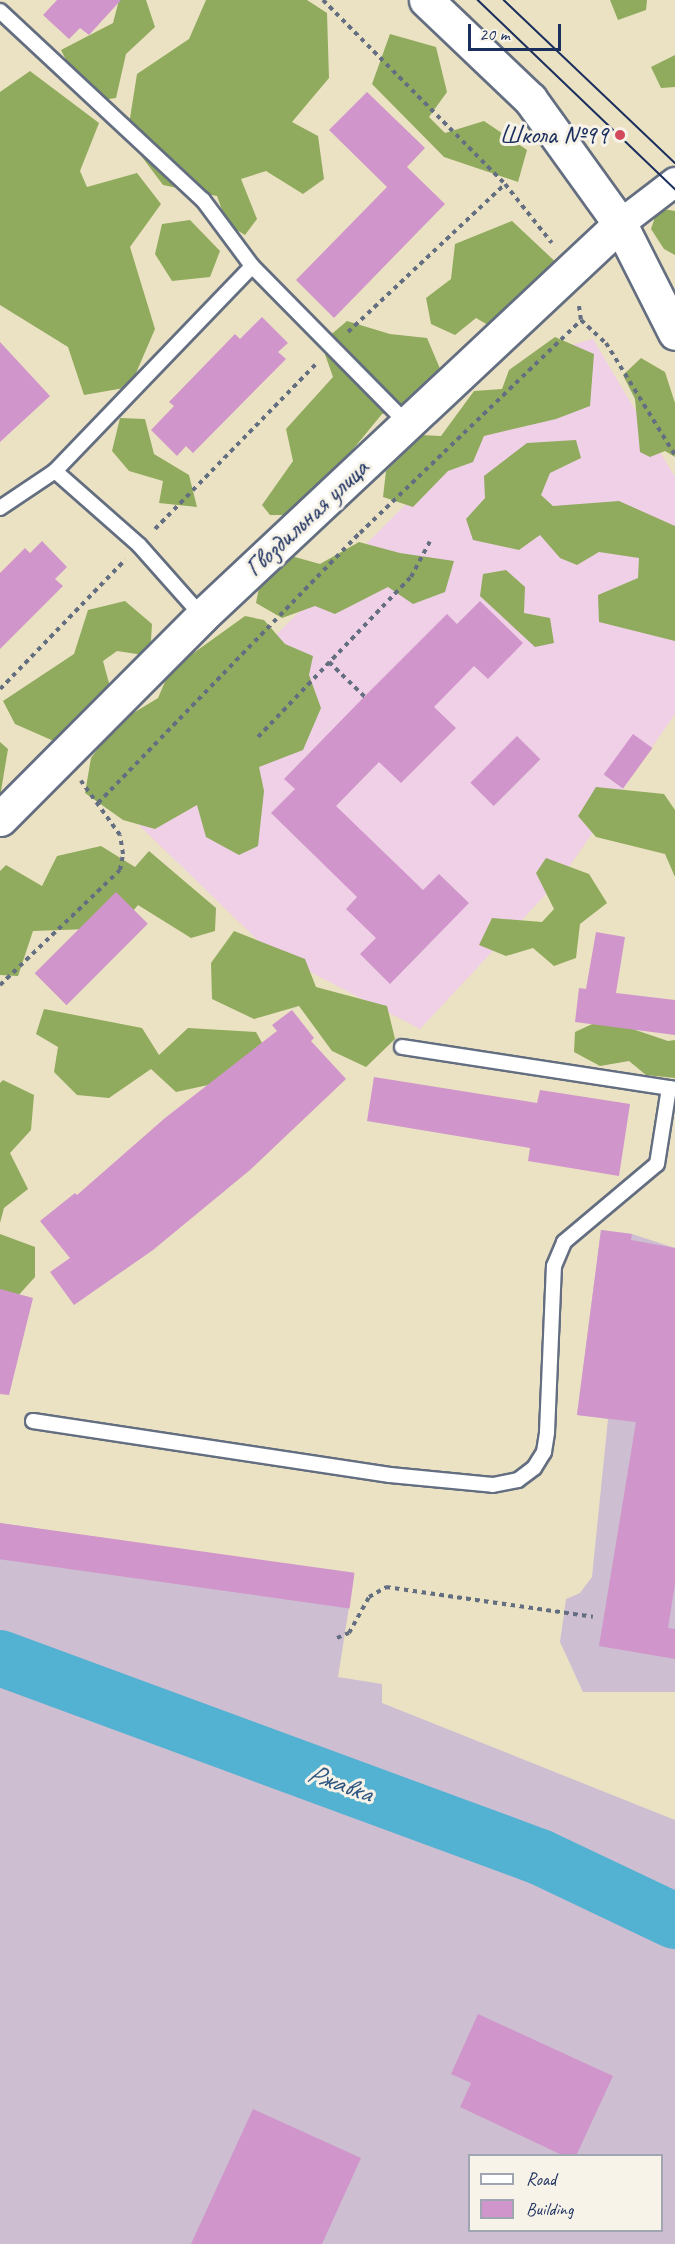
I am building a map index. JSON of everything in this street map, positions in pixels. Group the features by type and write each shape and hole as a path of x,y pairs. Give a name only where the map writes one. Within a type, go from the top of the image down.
{"street":[{"path":"426,0 530,99 620,224 675,333"},
{"path":"620,224 675,182"},
{"name":"Гвоздильная улица","path":"0,819 202,616 620,224"}],"lane":[{"path":"0,11 203,200 252,266 408,424"},
{"path":"0,508 55,471 252,266"},
{"path":"55,471 139,545 202,616"},
{"path":"33,1422 390,1475 493,1485 518,1480 534,1468 544,1452 547,1432 554,1266 564,1242 657,1164 672,1088 402,1047"}],"path":[{"path":"323,0 506,184 572,270 581,320 606,343 675,455"},
{"path":"0,689 333,347 506,184"},
{"path":"98,803 360,533 581,320"},
{"path":"258,737 411,577 430,542"},
{"path":"329,662 364,697"},
{"path":"0,985 120,870 123,854 120,835 61,757"},
{"path":"337,1638 349,1633 369,1597 386,1587 593,1617"}],"shaded area":[{"path":"593,339 675,477 675,714 562,877 420,1029 268,950 113,800 560,348"},
{"path":"601,1230 632,1234 675,1248 675,1692 583,1692 560,1642 566,1599 580,1593 592,1577 608,1419 577,1415"},
{"path":"0,1523 354,1575 338,1677 382,1684 382,1703 675,1820 675,2244 0,2244"}],"green space":[{"path":"119,0 146,0 155,27 126,54 116,98 87,102 61,50 113,23"},
{"path":"206,0 307,0 327,13 329,78 292,122 318,136 324,179 303,194 266,171 241,179 257,219 245,235 227,224 217,196 163,185 127,137 137,74 189,39"},
{"path":"610,0 647,0 646,10 618,20"},
{"path":"390,34 436,47 447,92 429,117 445,133 484,121 527,150 518,182 444,157 372,84"},
{"path":"675,55 675,87 661,88 651,67"},
{"path":"30,71 99,123 80,171 87,187 137,173 161,204 130,247 155,329 130,387 84,395 68,347 0,305 0,92"},
{"path":"658,208 675,211 675,255 664,249 651,229"},
{"path":"190,220 220,251 210,277 172,281 155,254 162,224"},
{"path":"512,221 561,267 512,339 476,318 455,335 431,324 426,298 451,279 455,244"},
{"path":"347,321 390,334 427,338 444,378 414,410 382,414 299,515 270,515 262,505 293,461 286,429 333,377 321,343"},
{"path":"555,337 594,354 590,406 556,419 484,436 473,462 448,471 413,507 383,497 386,471 421,435 441,436 474,391 502,389 509,370"},
{"path":"641,358 665,372 675,403 675,457 665,451 650,457 640,452 635,399 623,375"},
{"path":"120,418 145,419 154,454 189,475 197,507 159,503 163,481 129,471 112,451"},
{"path":"576,440 581,458 550,473 541,495 553,506 619,501 675,526 675,641 599,622 598,595 638,578 639,558 599,552 577,565 560,558 540,535 519,550 473,540 466,519 485,498 484,476 527,443"},
{"path":"359,542 400,553 454,561 445,592 413,604 388,587 335,614 315,606 282,618 256,603 263,567 284,554 320,564"},
{"path":"506,570 525,587 524,613 550,618 554,643 535,647 480,596 483,574"},
{"path":"125,601 152,624 150,656 117,651 103,661 112,694 65,746 15,724 3,701 74,654 88,610"},
{"path":"245,616 264,620 285,644 313,656 309,675 321,708 303,750 259,767 264,791 258,846 239,855 206,837 197,805 155,829 123,820 85,793 91,758 117,723 158,698 170,670"},
{"path":"0,742 8,749 0,797"},
{"path":"596,787 664,794 675,810 675,877 665,854 596,837 578,816"},
{"path":"101,846 135,867 149,851 216,908 215,931 191,938 138,905 128,917 89,929 33,931 18,976 0,975 0,871 6,865 42,886 57,856"},
{"path":"546,858 589,874 607,903 580,924 576,958 554,966 533,948 506,956 479,945 492,918 542,922 554,909 536,873"},
{"path":"234,931 305,959 316,987 387,1006 395,1039 366,1067 332,1051 299,1006 254,1019 212,999 211,963"},
{"path":"44,1009 142,1028 159,1055 188,1028 256,1032 266,1050 231,1080 176,1092 151,1069 109,1098 77,1095 54,1072 58,1047 36,1034"},
{"path":"603,1019 668,1041 675,1040 675,1078 646,1075 629,1061 600,1066 574,1052 575,1032"},
{"path":"3,1080 34,1095 31,1130 10,1153 28,1189 4,1208 0,1223 0,1083"},
{"path":"0,1234 35,1247 35,1277 16,1298 0,1295"}],"building":[{"path":"57,0 121,0 89,35 80,28 69,39 43,15"},
{"path":"367,92 425,148 407,167 445,204 334,318 296,280 387,187 329,130"},
{"path":"262,317 288,343 278,352 286,359 193,453 186,446 177,456 151,430 174,406 169,402 235,334 240,339"},
{"path":"0,342 50,396 0,442"},
{"path":"42,541 67,567 55,579 63,586 0,649 0,573 25,548 30,553"},
{"path":"480,601 523,643 488,679 474,666 434,707 456,728 401,783 379,762 336,806 423,890 439,874 469,903 390,984 360,954 376,938 346,909 357,897 271,813 295,789 284,779 364,697 447,614 457,624"},
{"path":"633,734 652,748 623,789 604,774"},
{"path":"517,736 540,759 494,806 470,783"},
{"path":"116,892 148,924 67,1005 35,973"},
{"path":"596,932 625,937 616,993 675,1000 675,1035 575,1022 579,988 586,989"},
{"path":"292,1010 314,1038 311,1041 346,1079 250,1170 153,1250 74,1305 50,1272 70,1258 40,1221 75,1193 77,1195 165,1118 277,1031 272,1025"},
{"path":"374,1077 537,1103 540,1090 630,1104 619,1176 528,1161 530,1148 367,1121"},
{"path":"601,1230 632,1234 631,1240 675,1248 675,1584 668,1628 675,1629 675,1659 599,1646 636,1422 577,1415"},
{"path":"0,1289 33,1298 9,1395 0,1394"},
{"path":"0,1523 355,1573 350,1608 0,1559"},
{"path":"478,2014 613,2076 577,2154 560,2154 460,2107 471,2083 451,2074"},
{"path":"253,2109 361,2158 322,2244 191,2244"}],"waterway":[{"name":"Ржавка","path":"0,1658 540,1857 675,1921"}],"tram line":[{"path":"478,0 675,189"},
{"path":"504,0 675,163"}],"place":[{"name":"Школа №99","path":"620,135"}]}
